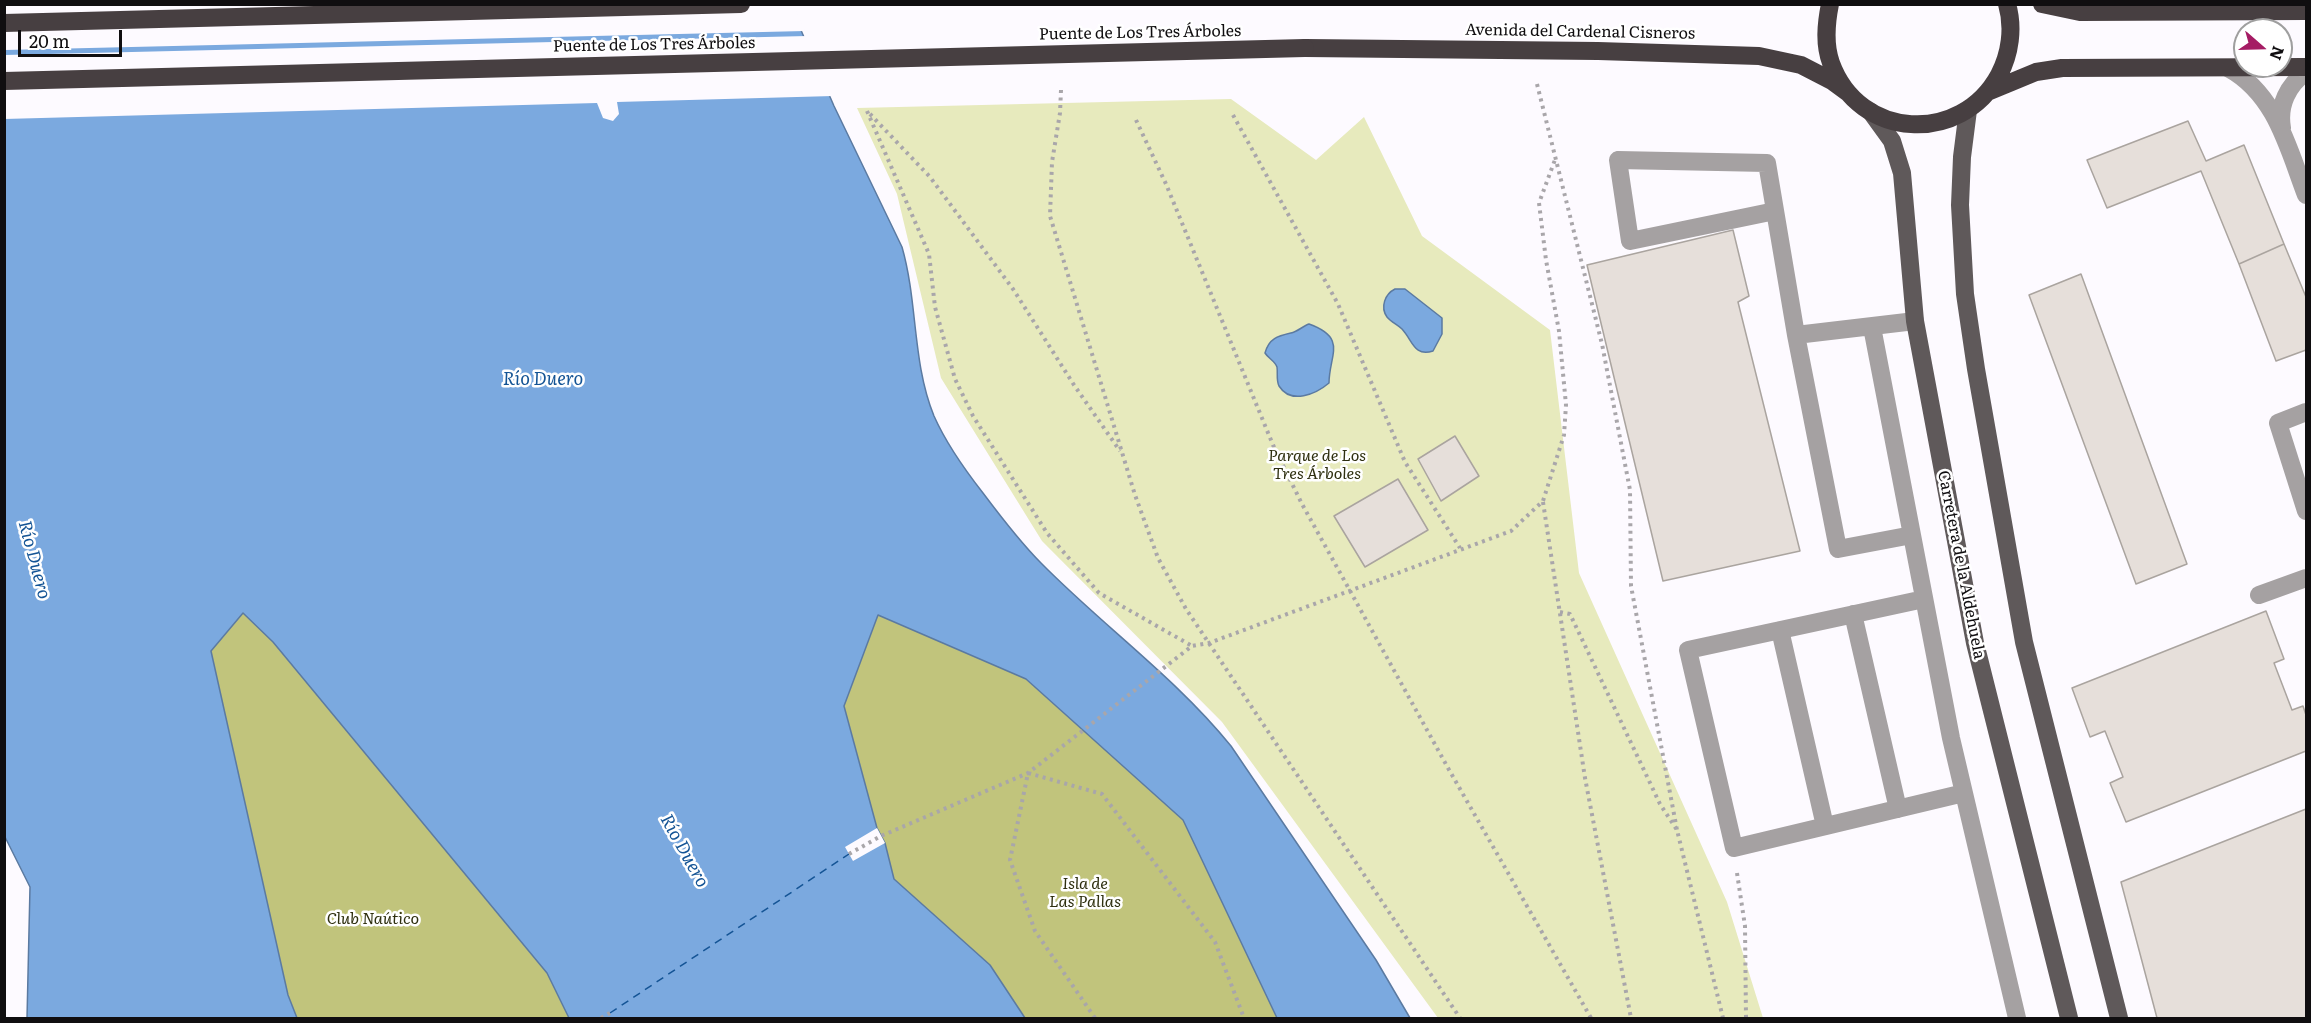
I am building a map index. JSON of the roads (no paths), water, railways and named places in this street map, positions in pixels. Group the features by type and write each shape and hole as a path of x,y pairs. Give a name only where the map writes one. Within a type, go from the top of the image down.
{"highway":[{"path":"4,23 741,4"},
{"path":"1830,4 1825,34 1831,63 1847,92 1871,112 1894,122 1920,125 1946,121 1968,110 1990,91 2036,72 2062,68 2307,67"},
{"path":"1990,91 2005,63 2011,35 2007,4"},
{"path":"2042,4 2080,12 2307,11"},
{"name":"Avenida del Cardenal Cisneros","path":"1305,48 1493,49 1760,56 1801,65 1847,92"},
{"name":"Puente de Los Tres Árboles","path":"4,81 1305,48"}],"main road":[{"path":"1968,110 1959,205 1965,294 1976,369 2024,642 2119,1018"},
{"name":"Carretera de la Aldehuela","path":"1871,112 1892,141 1902,173 1915,321 1975,643 2069,1018"}],"street":[{"path":"2228,68 2253,85 2263,96 2284,138 2307,195"},
{"path":"2284,138 2281,123 2284,98 2290,87 2307,72"},
{"path":"1775,211 1630,241 1617,160 1767,162 1796,335 1838,549 1912,535"},
{"path":"1796,335 1915,321"},
{"path":"1872,327 1964,793 2017,1018"},
{"path":"2307,412 2278,423 2302,487 2307,511"},
{"path":"2259,595 2307,579"},
{"path":"1924,599 1688,651 1734,848 1964,793"},
{"path":"1853,614 1898,809"},
{"path":"1780,630 1825,826"}],"water":[{"name":"Río Duero","path":"5,5 790,5 834,106 902,247 911,289 918,354 927,396 934,416 950,446 969,475 1033,555 1163,674 1231,746 1376,960 1410,1018 1277,1018 1183,820 1026,679 878,615 844,706 877,828 885,843 894,879 990,965 1025,1018 569,1018 547,973 273,642 243,613 211,651 288,995 297,1018 27,1018 30,887 5,837"},
{"path":"1395,289 1405,289 1442,318 1442,334 1433,351 1418,350 1402,329 1387,317 1384,309 1385,301"},
{"path":"1309,324 1321,329 1329,335 1332,341 1334,348 1329,383 1311,394 1290,395 1279,386 1277,367 1265,353 1275,338"}],"park label":[{"name":"Parque de Los Tres Árboles","path":"1317,465"},
{"name":"Isla de Las Pallas","path":"1085,893"},
{"name":"Club Naútico","path":"373,919"}]}
